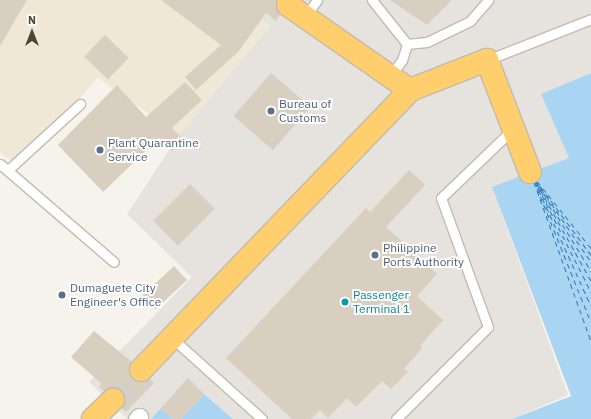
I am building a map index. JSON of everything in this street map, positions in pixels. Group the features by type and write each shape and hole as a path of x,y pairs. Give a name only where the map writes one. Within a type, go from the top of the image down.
{"highway":[{"path":"288,5 311,9 410,90"},
{"path":"141,370 410,90 487,60 530,172"},
{"path":"93,419 113,400"}],"lane":[{"path":"372,0 406,44"},
{"path":"406,44 427,42 470,20 488,0"},
{"path":"487,60 591,19"},
{"path":"391,75 402,60 406,44"},
{"path":"8,170 80,104"},
{"path":"396,419 488,327 441,198 514,128"},
{"path":"0,164 114,262"},
{"path":"172,338 262,419"}],"shaded area":[{"path":"0,0 235,0 270,26 179,135 98,78 18,166 0,152"},
{"path":"235,0 591,0 591,73 541,94 569,158 571,396 512,419 233,419 204,394 181,419 173,419 161,408 151,419 127,419 89,382 192,277 127,214 179,135 270,26"}],"water":[{"path":"591,73 591,419 512,419 571,396 492,187 569,158 541,94"},
{"path":"204,394 233,419 181,419"},
{"path":"161,408 173,419 151,419"}],"pier":[{"path":"492,187 571,396 512,419 568,395"}],"building":[{"path":"0,0 27,0 0,46"},
{"path":"161,0 277,0 277,10 280,15 276,21 266,13 238,52 196,90 185,77 221,45"},
{"path":"390,0 452,0 427,25"},
{"path":"105,35 129,58 108,80 84,57"},
{"path":"271,73 310,107 273,150 234,116"},
{"path":"185,82 202,100 172,128 184,140 172,151 159,138 103,192 58,145 117,85 146,117"},
{"name":"Passenger Terminal 1","path":"409,170 425,185 386,227 437,274 417,296 443,320 420,346 422,348 404,369 408,372 391,389 382,381 356,407 347,398 328,418 320,410 311,419 292,419 226,358 366,208 370,212"},
{"path":"190,184 215,209 178,246 153,221"},
{"path":"174,266 187,280 156,309 143,295"},
{"path":"94,331 132,362 129,373 133,379 138,382 150,379 154,383 126,412 122,408 125,397 122,391 110,388 104,391 99,387 102,384 71,357"},
{"path":"188,378 204,394 181,419 173,419 161,408"}],"ferry route":[{"path":"536,181 591,262"},
{"path":"537,181 591,248"},
{"path":"534,182 591,341"},
{"path":"535,182 591,306"},
{"path":"536,182 591,281"},
{"path":"539,186 591,271"},
{"path":"540,186 591,255"},
{"path":"538,187 591,292"},
{"path":"537,188 591,322"}],"tunnel":[{"path":"113,400 141,370"}],"place":[{"name":"Bureau of Customs","path":"271,111"},
{"name":"Plant Quarantine Service","path":"100,150"},
{"name":"Philippine Ports Authority","path":"375,255"},
{"name":"Dumaguete City Engineer's Office","path":"62,295"},
{"name":"Passenger Terminal 1","path":"345,302"}]}
